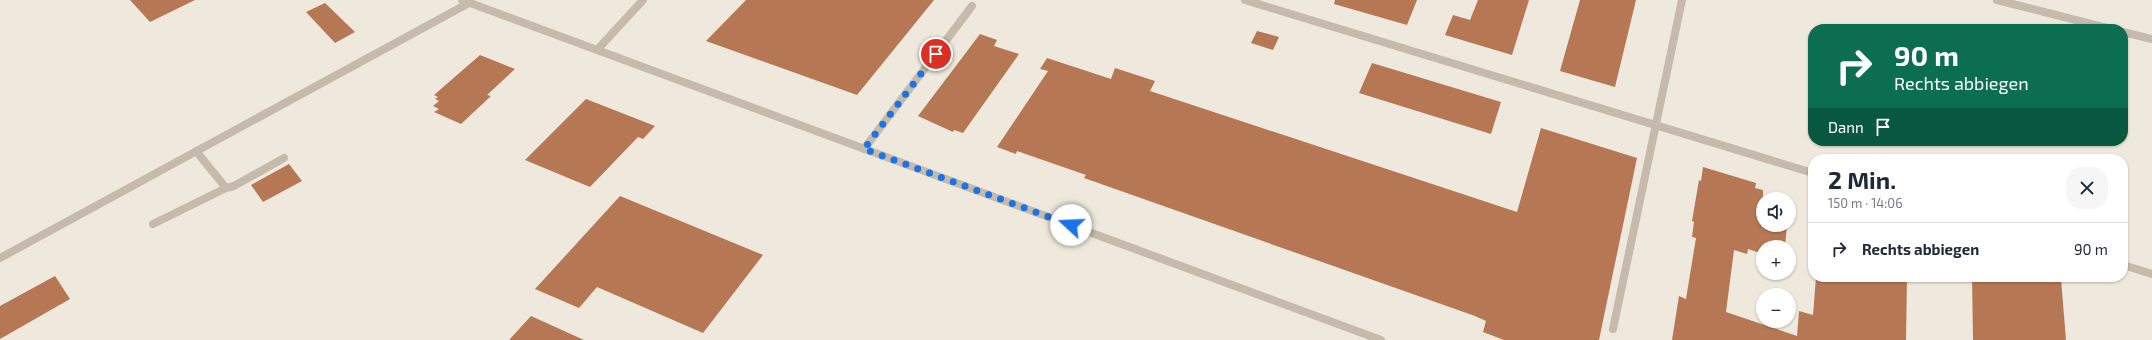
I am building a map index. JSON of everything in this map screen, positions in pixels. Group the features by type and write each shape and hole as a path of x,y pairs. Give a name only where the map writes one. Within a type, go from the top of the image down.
{"lane":[{"path":"597,50 643,0"},
{"path":"1245,0 1808,171"},
{"path":"1613,329 1682,0"},
{"path":"1997,0 2091,24"},
{"path":"0,258 465,1 1381,340"},
{"path":"864,149 972,6"},
{"path":"2128,33 2152,39"},
{"path":"196,151 226,188"},
{"path":"153,224 226,188 234,186 284,158"},
{"path":"2128,267 2152,274"}],"building":[{"path":"130,0 195,0 150,22"},
{"path":"746,0 934,0 857,95 706,41"},
{"path":"1335,0 1417,0 1407,25 1334,4"},
{"path":"1478,0 1529,0 1512,55 1445,35 1453,15 1470,20"},
{"path":"1580,0 1636,0 1615,87 1560,71"},
{"path":"325,3 355,32 335,43 306,12"},
{"path":"1257,31 1279,37 1273,50 1251,43"},
{"path":"980,34 997,40 994,46 1019,54 963,133 954,130 953,132 918,116"},
{"path":"480,55 515,69 487,95 491,96 461,124 434,112 439,109 433,106 439,101 435,99 438,97 434,95"},
{"path":"1047,58 1111,79 1115,68 1155,81 1150,91 1517,212 1541,128 1637,158 1599,340 1504,340 1483,332 1486,321 1475,316 1084,178 1086,175 1017,151 1016,154 997,147 1048,71 1040,69"},
{"path":"1372,63 1501,102 1491,134 1359,93"},
{"path":"586,99 655,126 643,139 638,137 590,187 525,160"},
{"path":"289,164 302,181 263,202 251,185"},
{"path":"1703,167 1756,183 1755,188 1763,190 1763,192 1756,192 1756,232 1786,232 1786,240 1756,240 1756,252 1748,249 1747,254 1734,250 1726,312 1756,322 1756,328 1773,328 1797,336 1799,311 1813,315 1816,282 1907,282 1906,340 1672,340 1679,296 1686,299 1696,238 1692,237 1694,222 1692,221 1699,180 1701,181"},
{"path":"620,196 763,255 703,333 597,287 579,308 535,289"},
{"path":"55,276 70,299 0,339 0,306"},
{"path":"1972,282 2061,282 2066,340 1973,340"},
{"path":"531,316 584,340 509,340"}],"route":[{"path":"936,54 864,149 1071,225"}]}
